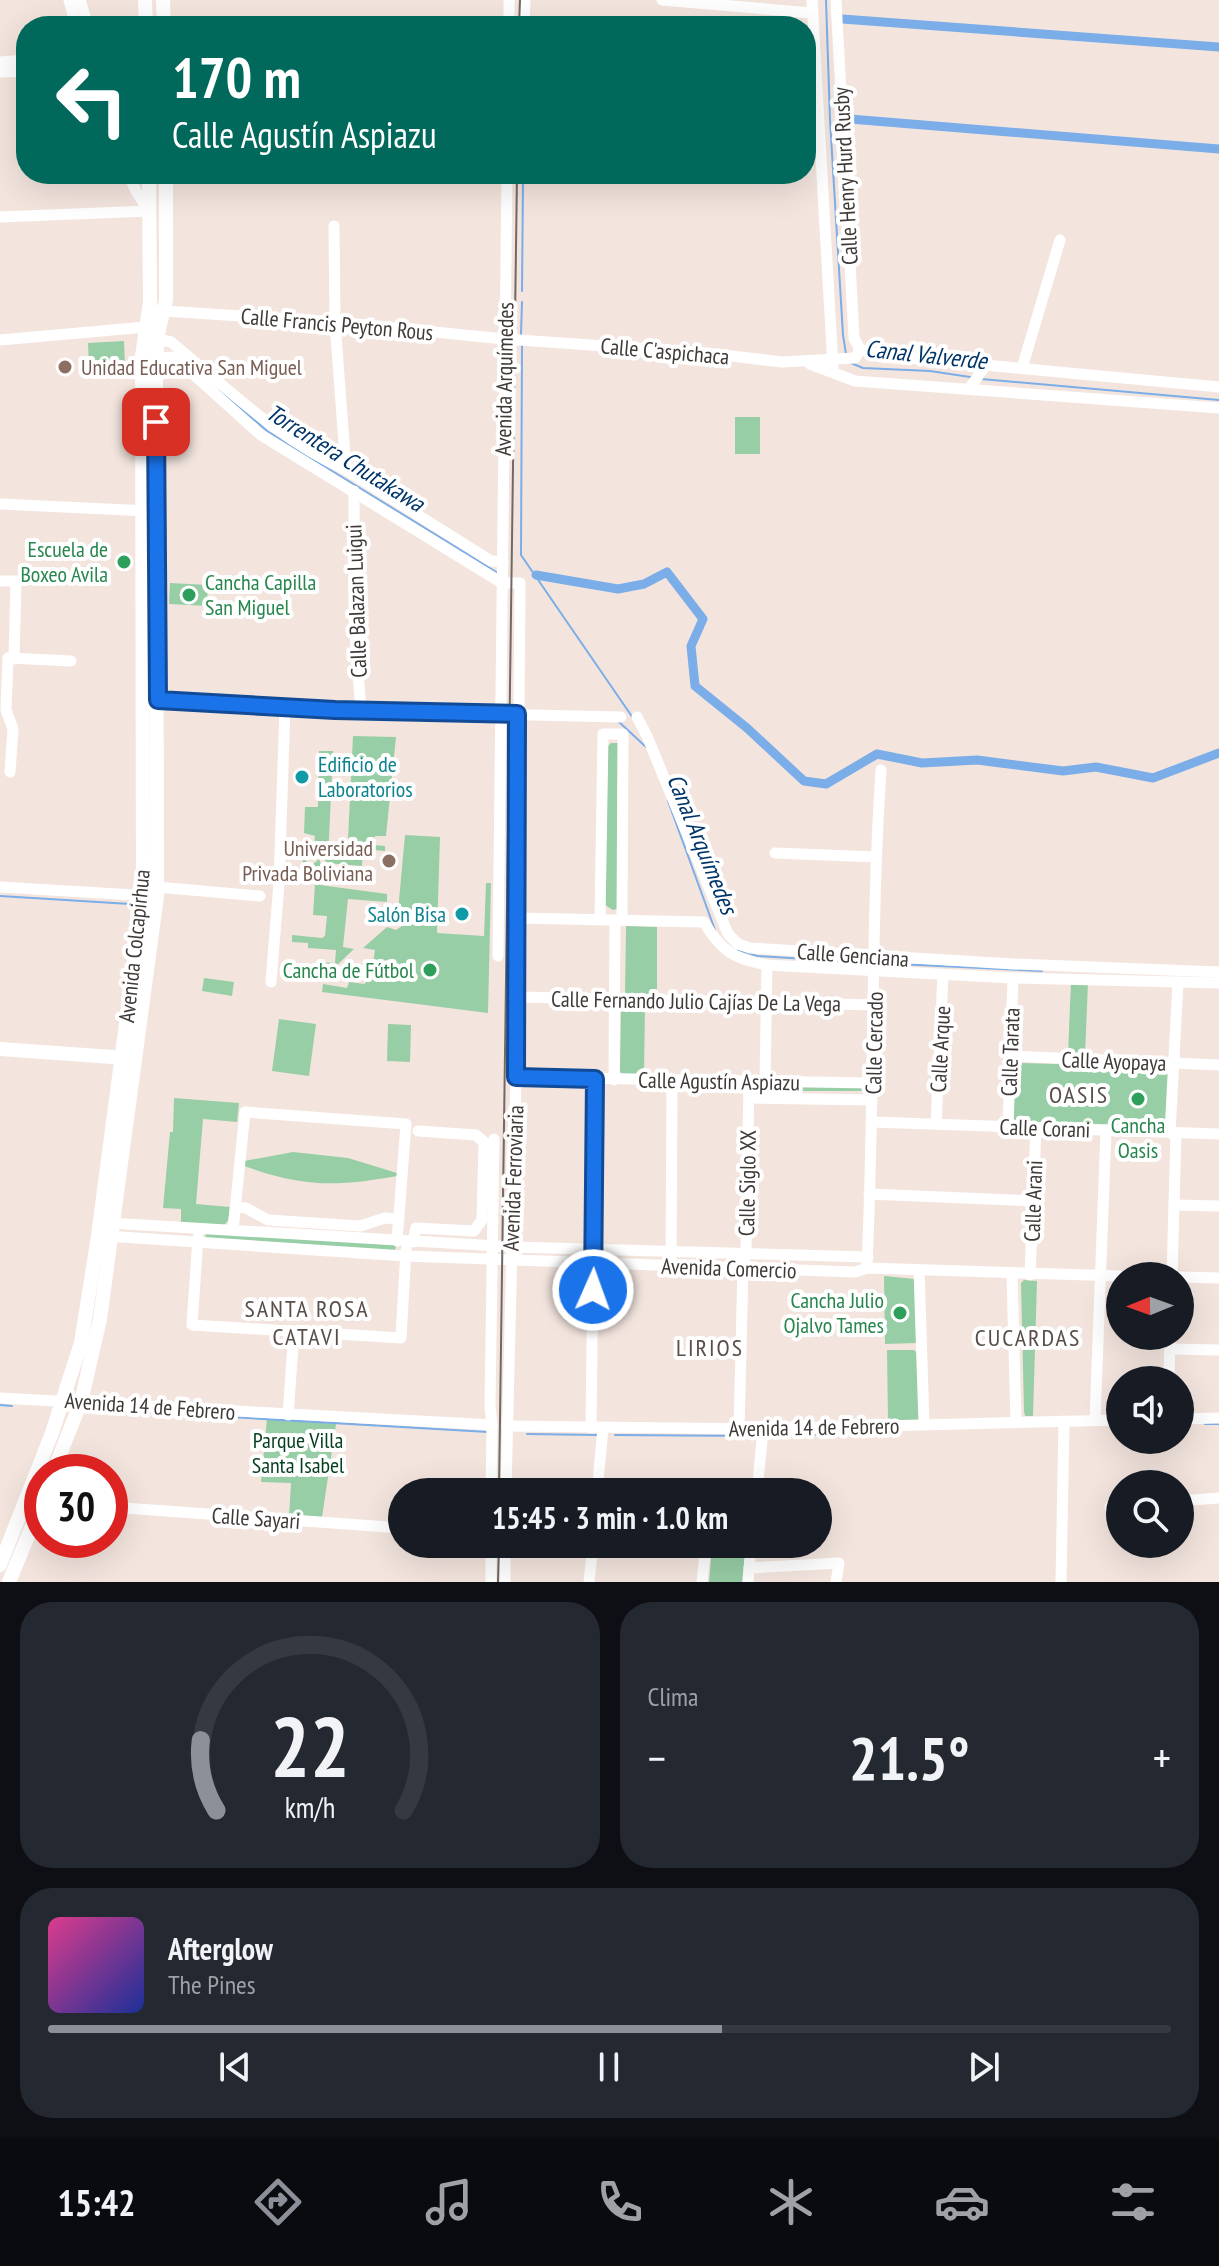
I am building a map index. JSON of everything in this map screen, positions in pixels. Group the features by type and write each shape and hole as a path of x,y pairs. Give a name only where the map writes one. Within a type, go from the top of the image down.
{"main road":[{"path":"149,184 157,310"},
{"path":"157,310 165,184"},
{"name":"Avenida Colcapirhua","path":"150,511 142,356 146,327 157,310"},
{"name":"Avenida Colcapirhua","path":"0,1565 64,1401 81,1343 106,1229 137,1059 153,893 150,511 157,310"},
{"name":"Avenida Colcapirhua","path":"60,1454 81,1402 100,1319 121,1057 153,893"},
{"path":"0,1049 137,1059"},
{"path":"9,1582 24,1546"}],"street":[{"path":"662,0 812,13"},
{"name":"Calle Henry Hurd Rusby","path":"812,0 812,16"},
{"name":"Calle Henry Hurd Rusby","path":"836,0 854,338 858,353"},
{"name":"Calle Henry Hurd Rusby","path":"816,75 837,359 834,373"},
{"path":"133,184 149,211"},
{"name":"Avenida Arquímedes","path":"502,583 507,184"},
{"path":"0,217 149,211"},
{"path":"334,226 335,322 346,470"},
{"path":"1022,368 1060,240"},
{"name":"Calle Francis Peyton Rous","path":"157,310 526,339"},
{"path":"0,340 146,327"},
{"path":"157,339 171,342 270,426 491,561 503,562"},
{"name":"Calle C'aspichaca","path":"526,339 805,363 858,353"},
{"path":"858,353 977,377 1219,408"},
{"path":"156,358 174,357 261,435 502,583 498,956"},
{"name":"Calle C'aspichaca","path":"805,363 855,381 977,377"},
{"path":"977,377 1022,368 1219,387"},
{"name":"Calle Balazan Luigui","path":"354,491 354,620 361,711"},
{"path":"0,504 150,511"},
{"path":"0,581 16,581 7,658 6,729 10,772"},
{"name":"Avenida Ferroviaria","path":"502,583 520,583 516,1077 506,1478"},
{"path":"7,658 71,661"},
{"path":"150,700 361,711 621,717"},
{"path":"271,982 279,883 285,708"},
{"name":"Calle Genciana","path":"637,717 728,934 738,944 943,975 1219,983"},
{"path":"600,920 603,734 623,734 614,1080"},
{"name":"Calle Cercado","path":"867,1262 876,857 881,770"},
{"path":"775,853 876,857"},
{"path":"0,887 260,896"},
{"path":"518,918 618,920"},
{"name":"Calle Genciana","path":"618,920 704,922 712,936 735,957 767,965 875,964 1219,972"},
{"path":"765,1081 767,965"},
{"name":"Calle Arque","path":"936,1124 943,975"},
{"name":"Calle Tarata","path":"1008,1127 1013,978"},
{"path":"1172,1262 1173,1063 1178,982"},
{"name":"Calle Fernando Julio Cajías De La Vega","path":"517,997 875,1005"},
{"name":"Calle Ayopaya","path":"1009,1056 1219,1065"},
{"name":"Calle Agustín Aspiazu","path":"516,1077 873,1083"},
{"path":"595,1079 593,1263 597,1478"},
{"path":"671,1266 672,1079"},
{"name":"Calle Siglo XX","path":"739,1429 749,1081"},
{"name":"Calle Agustín Aspiazu","path":"749,1098 872,1100"},
{"path":"199,1228 192,1325 401,1338 405,1241 399,1219 406,1124 245,1112 233,1230"},
{"name":"Calle Corani","path":"872,1122 1219,1134"},
{"name":"Calle Arani","path":"1030,1275 1036,1128"},
{"path":"1095,1420 1106,1130"},
{"path":"405,1241 416,1228 474,1231 482,1220 484,1142 476,1135 418,1131"},
{"name":"Avenida Ferroviaria","path":"491,1478 494,1139"},
{"path":"869,1194 1033,1201"},
{"path":"1174,1205 1219,1206"},
{"path":"236,1207 246,1208 268,1220 360,1226 385,1218 399,1219"},
{"name":"Avenida Comercio","path":"106,1229 199,1228 513,1247 746,1252 867,1262 919,1270 1106,1276"},
{"name":"Avenida Comercio","path":"106,1229 197,1243 405,1256 855,1272 867,1262"},
{"path":"919,1270 924,1424"},
{"path":"1012,1274 1016,1422"},
{"path":"1194,1277 1219,1278"},
{"path":"288,1415 294,1332"},
{"path":"1194,1346 1219,1350"},
{"name":"Avenida 14 de Febrero","path":"0,1398 492,1425"},
{"path":"1194,1419 1219,1418"},
{"name":"Avenida 14 de Febrero","path":"507,1426 763,1429 1016,1422 1064,1425 1106,1420"},
{"path":"1061,1582 1064,1425"},
{"path":"758,1478 763,1429"},
{"path":"1194,1500 1219,1498"},
{"name":"Calle Sayari","path":"128,1508 388,1527"},
{"path":"491,1558 491,1582"},
{"path":"505,1558 505,1582"},
{"path":"589,1582 592,1558"},
{"path":"702,1582 705,1558"},
{"path":"748,1582 750,1558"},
{"path":"749,1568 839,1563 836,1582"}],"green space":[{"path":"124,341 125,365 89,367 88,343"},
{"path":"735,417 760,417 760,454 735,454"},
{"name":"Cancha Capilla San Miguel","path":"170,583 208,585 207,606 169,604"},
{"path":"353,736 396,737 386,836 375,836 374,845 385,846 385,851 363,849 362,866 327,863 314,846 315,836 304,833 305,807 318,807 319,751 333,751 328,859 347,860"},
{"path":"618,743 617,909 613,910 605,905 608,746"},
{"path":"405,835 440,837 437,933 484,936 486,883 491,883 488,1013 322,992 323,984 347,988 349,982 365,984 367,968 372,969 375,950 363,948 387,927 396,930 402,926 398,911"},
{"path":"303,858 311,866 319,859 322,866 320,885 387,894 387,902 348,899 343,947 354,949 336,966 319,970 320,962 335,963 336,950 308,948 308,943 292,942 292,935 325,936 327,916 313,915 315,883 302,882"},
{"path":"626,926 657,927 657,995 625,995"},
{"path":"204,978 234,982 232,996 202,991"},
{"path":"1071,981 1088,982 1085,1056 1068,1055"},
{"path":"626,1005 645,1005 644,1075 623,1076 620,1071 621,1009"},
{"path":"279,1019 316,1024 309,1076 272,1071"},
{"path":"388,1024 411,1025 410,1062 387,1061"},
{"path":"1020,1063 1164,1067 1170,1074 1168,1122 1163,1126 1016,1122 1012,1116 1014,1066"},
{"path":"753,1087 870,1087 869,1091 753,1091"},
{"path":"174,1098 239,1103 237,1122 203,1119 196,1204 230,1207 224,1226 181,1223 181,1209 163,1208"},
{"path":"293,1152 348,1158 397,1173 397,1176 320,1183 284,1178 244,1166 244,1161"},
{"path":"206,1233 396,1244 395,1251 205,1239"},
{"name":"Cancha Julio Ojalvo Tames","path":"884,1276 915,1279 917,1343 885,1344"},
{"path":"1024,1280 1037,1281 1033,1416 1025,1416 1024,1411 1021,1283"},
{"path":"887,1350 914,1350 917,1353 920,1421 888,1422"},
{"name":"Parque Villa Santa Isabel","path":"267,1419 336,1424 322,1517 289,1515 291,1483 261,1482"},
{"path":"711,1558 745,1558 742,1582 709,1582"}],"waterway":[{"name":"Canal Valverde","path":"826,0 830,120 846,354"},
{"path":"842,19 1219,47"},
{"path":"850,119 1219,149"},
{"name":"Canal Arquímedes","path":"522,291 523,184"},
{"name":"Canal Arquímedes","path":"521,334 522,302"},
{"name":"Canal Arquímedes","path":"522,346 521,555 633,718"},
{"name":"Canal Valverde","path":"851,363 863,368 930,371 970,377"},
{"name":"Canal Valverde","path":"981,379 1219,400"},
{"name":"Torrentera Chutakawa","path":"220,390 267,431 498,573"},
{"path":"536,575 618,589 644,584 667,572 703,619 691,646 695,686 747,728 804,781 826,784 877,754 922,763 977,760 1063,771 1096,767 1153,778 1219,753"},
{"path":"618,721 646,747"},
{"name":"Canal Arquímedes","path":"668,801 715,930"},
{"path":"0,896 130,904"},
{"name":"Canal Arquímedes","path":"738,950 757,956 870,963"},
{"name":"Canal Arquímedes","path":"876,963 1042,971"},
{"path":"0,1405 12,1406"},
{"path":"93,1409 488,1432"},
{"path":"1205,1424 1219,1424"},
{"path":"779,1436 874,1432"},
{"path":"527,1434 598,1435"},
{"path":"615,1435 754,1436"}],"tram line":[{"path":"519,16 520,0"},
{"path":"499,1478 517,184"},
{"path":"498,1582 499,1558"}],"place":[{"name":"Unidad Educativa San Miguel","path":"65,367"},
{"name":"Escuela de Boxeo Avila","path":"124,562"},
{"name":"Cancha Capilla San Miguel","path":"189,595"},
{"name":"Edificio de Laboratorios","path":"302,777"},
{"name":"Universidad Privada Boliviana","path":"389,861"},
{"name":"Salón Bisa","path":"462,914"},
{"name":"Cancha de Fútbol","path":"430,970"},
{"name":"Cancha Oasis","path":"1138,1099"},
{"name":"Cancha Julio Ojalvo Tames","path":"900,1313"}],"district":[{"name":"OASIS","path":"1079,1095"},
{"name":"SANTA ROSA CATAVI","path":"307,1323"},
{"name":"CUCARDAS","path":"1028,1338"},
{"name":"LIRIOS","path":"710,1348"}],"route":[{"path":"156,422 158,700 335,710 517,714 516,1077 595,1079 593,1290"}]}
